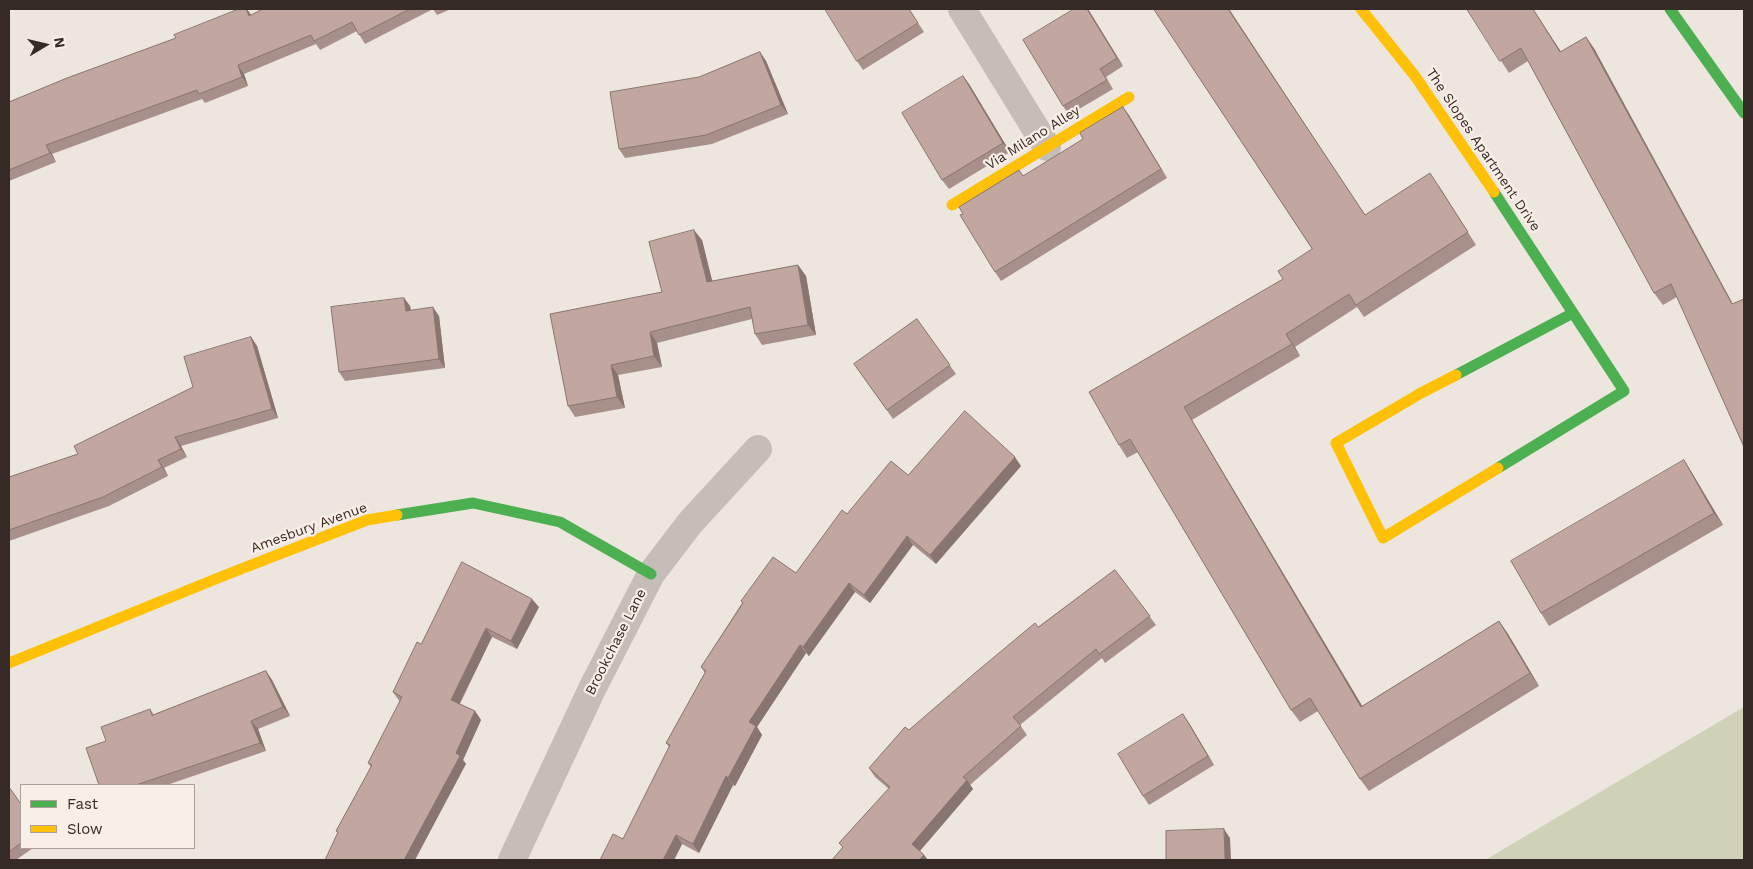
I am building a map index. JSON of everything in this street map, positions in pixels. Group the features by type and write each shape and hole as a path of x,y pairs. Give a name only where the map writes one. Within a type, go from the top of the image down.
{"street":[{"path":"962,9 1047,147"},
{"name":"The Slopes Apartment Drive","path":"1361,9 1387,38 1447,121 1573,313 1624,391 1382,538 1336,443 1421,393 1573,313"},
{"path":"1670,9 1744,113"},
{"name":"Via Milano Alley","path":"952,205 1129,97"},
{"name":"Brookchase Lane","path":"512,860 592,689 651,574 690,523 758,449"},
{"name":"Amesbury Avenue","path":"9,663 367,520 473,503 560,522 651,574"}],"green space":[{"path":"1744,707 1744,860 1485,860"}],"building":[{"path":"239,9 246,9 249,16 263,9 410,9 359,35 352,22 314,41 311,35 238,65 242,77 199,94 197,90 46,145 50,153 9,170 9,102 67,78 176,38 174,35"},
{"path":"825,9 909,9 918,23 857,61"},
{"path":"1074,9 1087,9 1117,58 1100,69 1107,80 1063,106 1023,40"},
{"path":"1154,9 1228,9 1365,215 1430,173 1468,232 1356,305 1349,294 1286,334 1292,344 1184,407 1361,707 1499,621 1530,673 1360,779 1310,698 1291,710 1130,439 1119,445 1089,392 1283,279 1278,271 1312,249"},
{"path":"1467,9 1533,9 1560,52 1586,37 1732,304 1744,299 1744,447 1671,284 1654,293 1521,48 1500,61"},
{"path":"760,52 781,105 706,135 619,149 610,92 699,77"},
{"path":"963,76 1003,143 942,180 902,113"},
{"path":"1123,107 1161,169 995,272 960,215 963,214 959,207 1019,170 1023,176 1083,139 1080,133"},
{"path":"694,230 707,282 798,265 808,325 755,334 750,307 650,332 654,356 611,365 617,397 568,406 550,314 662,292 649,242"},
{"path":"404,298 406,311 433,307 439,359 339,372 331,307"},
{"path":"917,319 950,365 887,410 854,364"},
{"path":"251,337 272,409 175,437 181,449 158,460 162,467 103,497 9,530 9,477 78,454 74,446 193,387 184,357"},
{"path":"965,411 1015,457 930,555 907,536 864,595 849,583 803,647 800,645 749,722 756,726 728,778 726,776 693,844 676,835 663,860 600,860 613,834 623,839 670,745 666,743 706,671 701,667 743,603 741,601 773,557 796,573 842,510 847,514 891,461 908,475"},
{"path":"1684,460 1714,513 1541,613 1511,561"},
{"path":"462,562 532,599 511,641 486,628 451,700 475,711 456,753 460,756 404,860 325,860 338,832 336,831 372,765 368,763 402,697 393,692 417,642 421,644"},
{"path":"1115,570 1150,616 1099,654 1096,649 1013,717 1021,726 963,777 967,780 912,844 924,855 919,860 832,860 843,847 839,843 890,787 869,768 905,727 909,730 1035,623 1038,627"},
{"path":"266,671 283,707 251,721 260,743 139,784 99,784 86,748 106,741 101,727 150,709 152,715"},
{"path":"1183,714 1208,756 1143,796 1118,754"},
{"path":"9,787 20,803 20,844 9,852"},
{"path":"1224,829 1225,860 1166,860 1166,831"}],"traffic: fast":[{"path":"1670,9 1744,113"},
{"path":"1494,192 1624,391 1498,468"},
{"path":"1456,375 1573,313"},
{"path":"397,515 473,503 560,522 651,574"}],"traffic: slow":[{"path":"1361,9 1415,76 1494,192"},
{"path":"952,205 1129,97"},
{"path":"1456,375 1421,393 1336,443 1383,538 1498,468"},
{"path":"9,663 367,520 397,515"}]}
